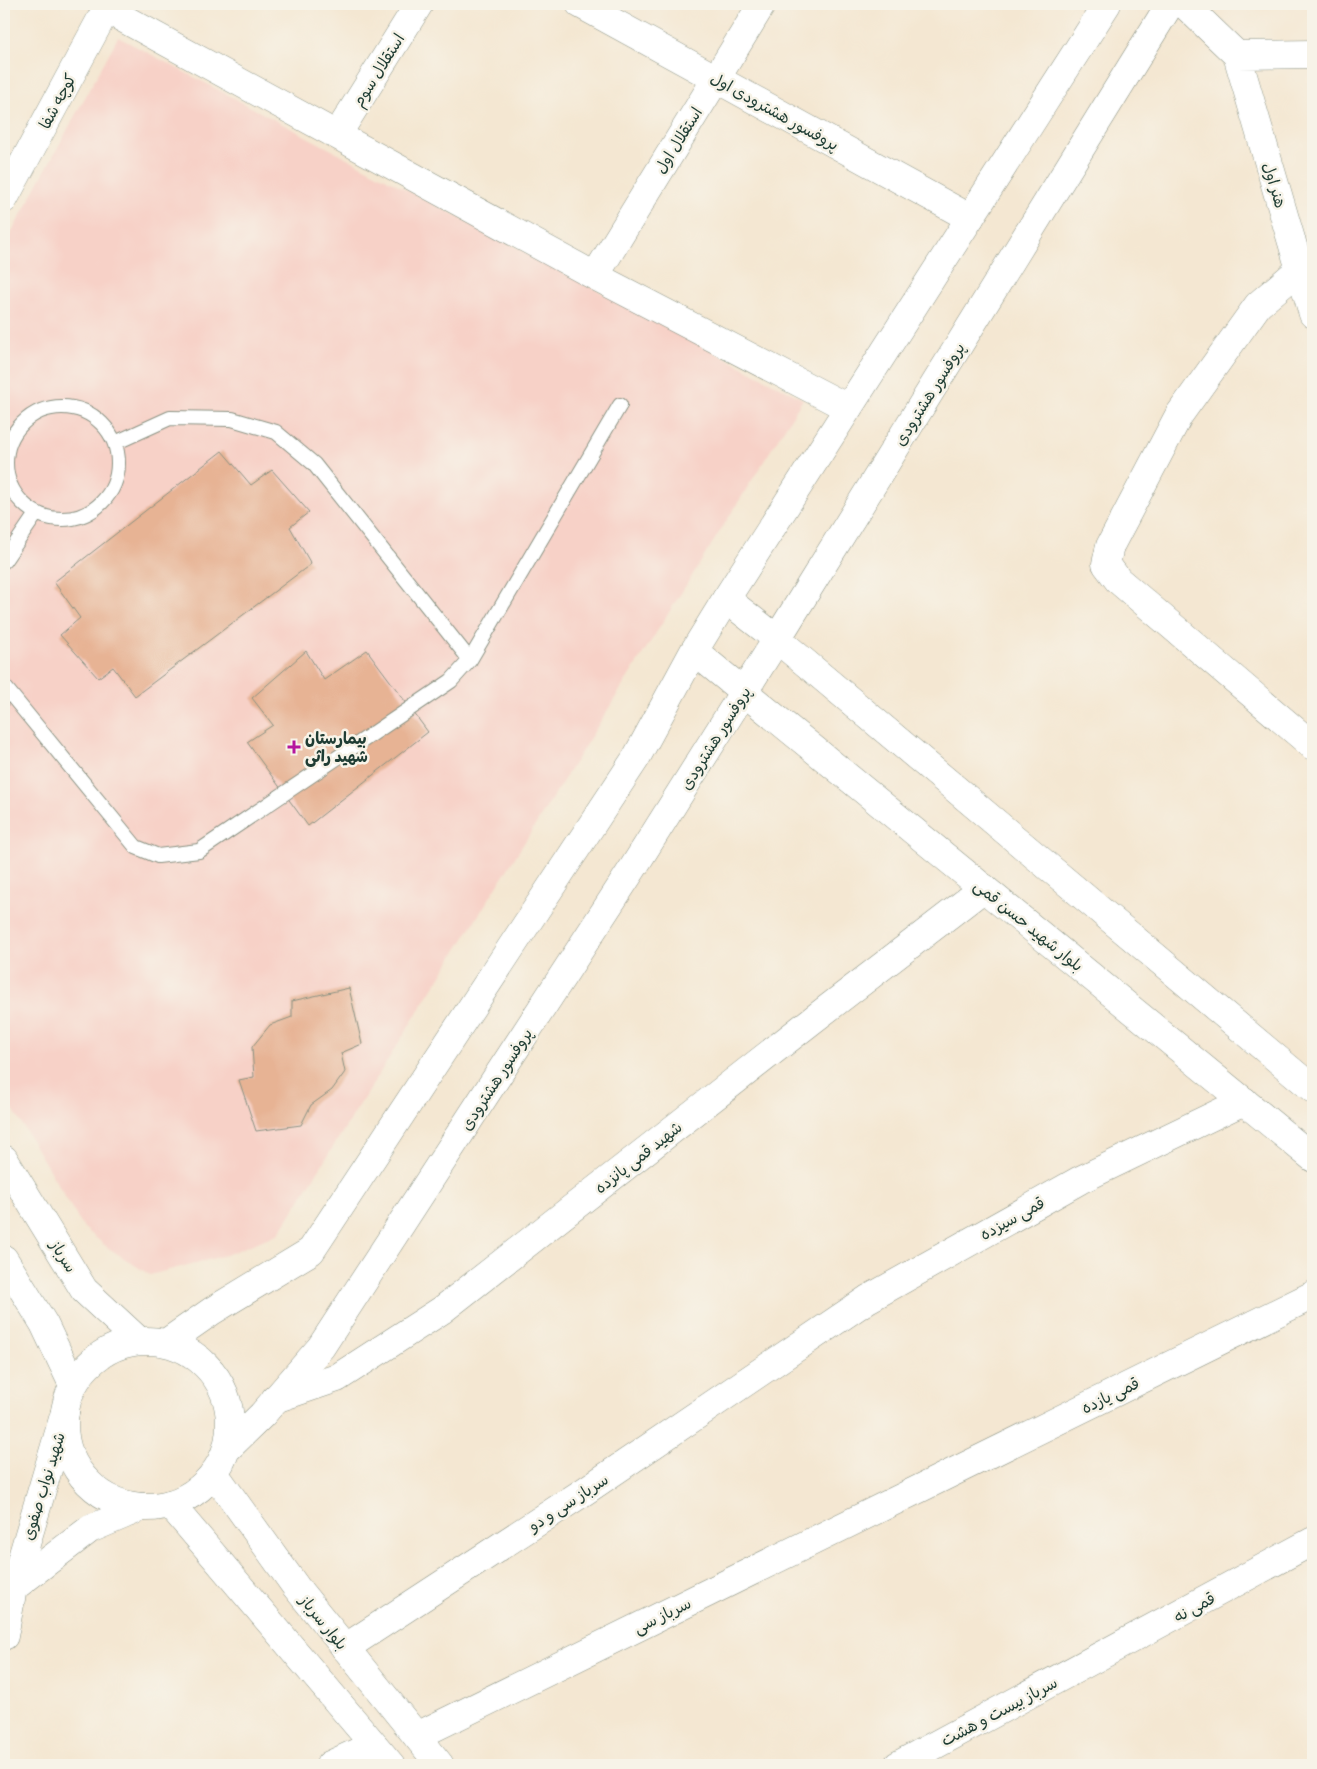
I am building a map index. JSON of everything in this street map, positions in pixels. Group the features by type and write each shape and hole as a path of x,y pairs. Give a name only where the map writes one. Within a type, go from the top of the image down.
{"street":[{"name":"استقلال سوم","path":"337,135 419,4"},
{"name":"پروفسور هشترودی اول","path":"580,4 970,218"},
{"name":"استقلال اول","path":"595,276 762,4"},
{"path":"166,1343 212,1311 311,1251 636,758 694,651 726,599 1107,4"},
{"name":"پروفسور هشترودی","path":"227,1449 321,1347 633,868 1170,4"},
{"path":"1184,4 1236,56 1313,54"},
{"path":"108,6 337,135 595,276 848,408"},
{"name":"کوچه شفا","path":"4,199 108,6"},
{"name":"هنر اول","path":"1236,56 1306,281 1313,314"},
{"path":"1306,281 1258,305 1179,415 1110,546 1106,564 1118,580 1313,746"},
{"path":"726,599 777,639 1313,1088"},
{"name":"بلوار شهید حسن قمی","path":"694,651 1313,1158"},
{"name":"شهید قمی پانزده","path":"275,1399 337,1378 442,1310 984,888"},
{"name":"قمی سیزده","path":"789,1353 868,1299 1080,1180 1244,1101"},
{"name":"سرباز","path":"4,1159 84,1290 139,1341"},
{"path":"4,1259 44,1324 73,1386"},
{"name":"قمی یازده","path":"907,1494 1313,1296"},
{"path":"139,1341 166,1343 192,1353 212,1371 226,1394 231,1421 227,1449 214,1473 195,1492 170,1504 142,1507 115,1502 92,1487 74,1466 65,1440 65,1412 73,1386 90,1364 112,1348 139,1341"},
{"name":"سرباز سی و دو","path":"345,1648 585,1491 789,1353"},
{"name":"شهید نواب صفوی","path":"4,1636 13,1588 65,1412"},
{"name":"بلوار سرباز","path":"214,1473 296,1587 440,1765"},
{"name":"سرباز سی","path":"417,1736 907,1494"},
{"path":"170,1504 391,1765"},
{"name":"شهید نواب صفوی","path":"13,1588 90,1529 142,1507"},
{"name":"قمی نه","path":"1074,1672 1313,1541"},
{"name":"سرباز بیست و هشت","path":"898,1765 1074,1672"},
{"path":"330,1765 373,1745"}],"lane":[{"path":"4,686 136,847 158,856 199,851 451,681 470,660 620,405"},
{"path":"57,407 75,408 92,415 105,427 115,443 119,459 118,476 111,492 100,506 86,515 69,520 52,519 36,514 21,503 11,488 6,471 6,453 12,436 24,422 39,412 57,407"},
{"path":"115,443 170,418 232,419 276,432 314,464 470,660"},
{"path":"4,561 36,514"}],"shaded area":[{"name":"بیمارستان شهید راثی","path":"118,37 803,399 279,1233 226,1255 150,1275 107,1247 83,1227 4,1094 4,246"}],"building":[{"path":"222,451 251,485 272,470 309,512 290,527 311,564 135,696 113,667 98,678 60,635 80,618 54,582"},
{"path":"367,650 428,732 308,826 247,742 273,725 252,698 306,651 324,680"},
{"path":"349,988 362,1044 341,1053 345,1072 332,1090 311,1105 301,1125 256,1131 239,1080 254,1077 252,1047 270,1025 292,1017 292,1001"}],"place":[{"name":"بیمارستان شهید راثی","path":"294,747"}]}
